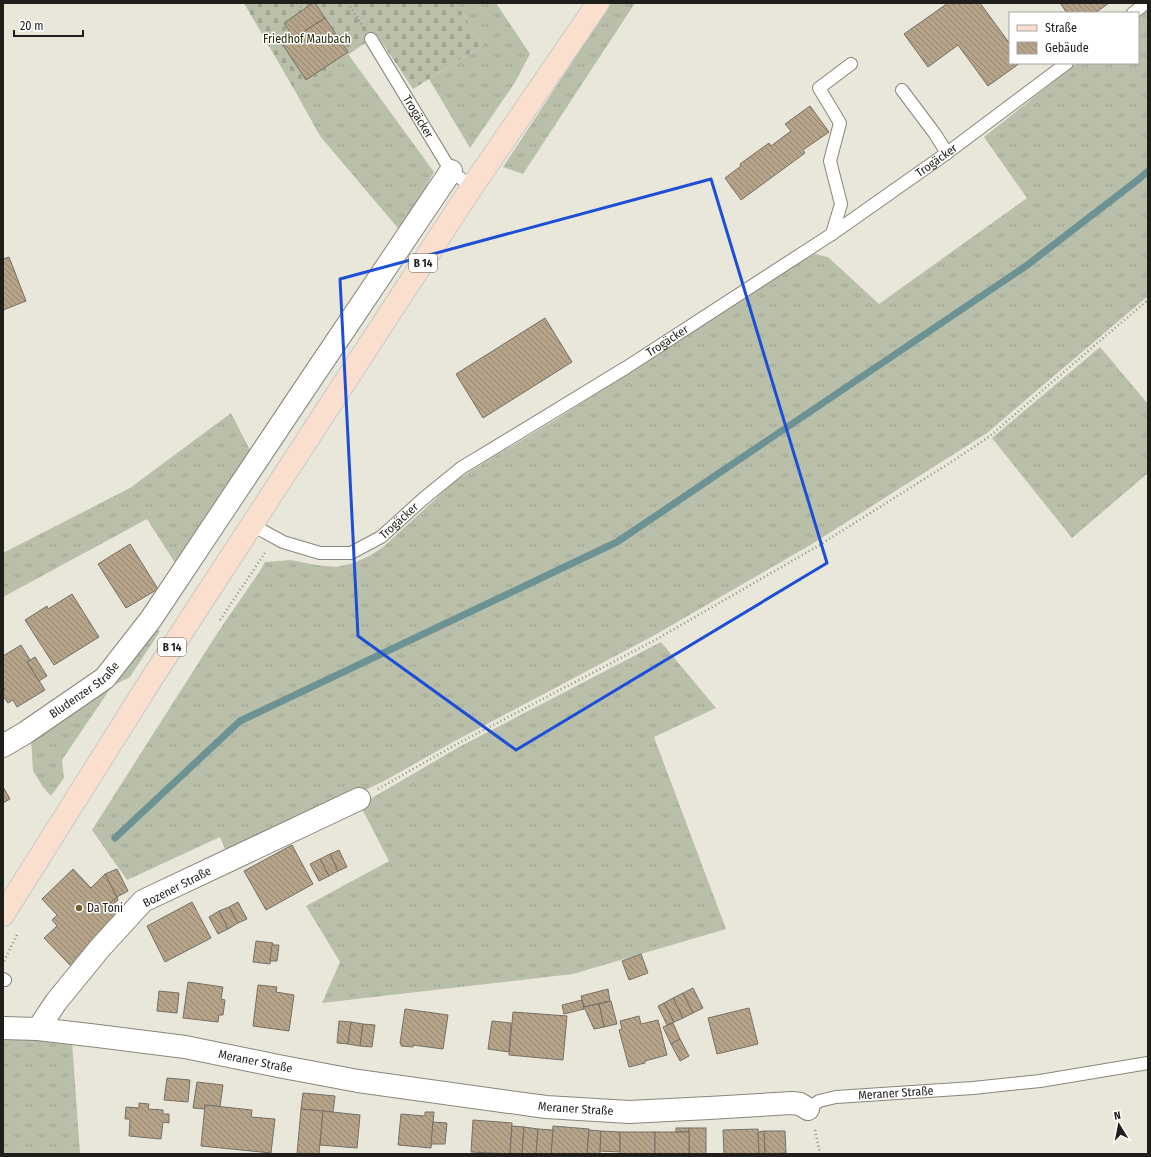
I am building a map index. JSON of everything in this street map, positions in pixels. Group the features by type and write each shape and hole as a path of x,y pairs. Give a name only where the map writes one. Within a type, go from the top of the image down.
{"main road":[{"name":"B 14","path":"3,915 154,675 472,187 598,3"}],"street":[{"name":"Bludenzer Straße","path":"3,746 26,733 105,678 151,619 451,171"},
{"name":"Bozener Straße","path":"38,1029 56,1002 103,950 143,901 359,799"},
{"name":"Meraner Straße","path":"3,1028 38,1029 185,1047 358,1081 546,1107 629,1112 792,1103 800,1104 808,1109"}],"lane":[{"path":"1134,12 1146,3"},
{"name":"Trogäcker","path":"371,39 423,116 451,171 472,187"},
{"path":"832,234 841,204 830,161 840,123 819,88 851,64"},
{"name":"Trogäcker","path":"252,525 283,542 320,553 351,553 381,537 423,499 461,468 627,367 832,234 888,201 1065,64"},
{"path":"902,90 948,153"},
{"name":"Meraner Straße","path":"808,1109 819,1102 836,1097 973,1088 1040,1081 1148,1063"}],"path":[{"path":"298,3 302,10"},
{"path":"348,3 371,39"},
{"path":"359,799 457,744 657,639 818,546 950,463 990,436 1095,344 1148,300"}],"highlighted area":[{"path":"711,179 827,563 516,750 358,636 340,279"}],"green space":[{"name":"Friedhof Maubach","path":"244,3 456,3 483,45 413,89 377,35 295,91"},
{"path":"456,3 496,3 530,54 514,84 470,148 429,79 483,45"},
{"path":"611,3 635,3 523,174 503,167"},
{"path":"1148,7 1148,296 987,433 812,544 653,636 455,741 386,780 332,806 227,854 220,837 127,880 92,830 218,632 265,562 291,560 336,567 354,563 369,556 382,548 454,482 656,356 791,267 815,254 828,257 879,304 1027,198 984,137 1076,64 1139,64 1139,14"},
{"path":"348,54 434,172 402,233 320,136 295,91"},
{"path":"1100,347 1148,404 1148,473 1072,538 992,438"},
{"path":"231,413 252,454 179,569 147,519 3,597 3,553 130,488"},
{"path":"153,626 160,631 130,677 112,686 62,760 64,778 51,796 43,787 33,771 31,737"},
{"path":"661,642 716,708 654,737 726,929 573,974 322,1003 340,962 306,906 389,861 360,805 459,747"},
{"path":"3,1037 72,1041 80,1154 3,1154"}],"building":[{"path":"315,3 325,18 294,38 284,23"},
{"path":"948,3 980,3 1009,43 1009,64 1019,64 988,86 958,45 928,67 904,34"},
{"path":"1060,3 1109,3 1096,12 1066,12"},
{"path":"325,18 348,52 306,80 283,45"},
{"path":"810,106 829,132 803,150 805,153 741,200 725,178 741,166 740,164 769,143 771,146 791,131 785,124"},
{"path":"9,257 26,301 3,310 3,259"},
{"path":"545,318 572,362 483,418 456,374"},
{"path":"130,544 158,589 126,608 98,564"},
{"path":"72,594 99,637 54,665 25,620 47,606 48,609"},
{"path":"21,645 30,660 27,662 45,690 17,707 13,700 8,703 3,696 3,691 5,689 3,686 3,656"},
{"path":"35,657 47,676 39,681 27,662"},
{"path":"3,787 10,799 3,803"},
{"path":"292,845 313,884 266,910 244,871"},
{"path":"339,850 347,867 338,871 330,854"},
{"path":"330,854 338,871 329,876 320,859"},
{"path":"320,859 329,876 319,881 310,864"},
{"path":"73,869 91,888 105,874 117,897 109,904 119,915 73,968 44,938 57,926 52,920 57,915 42,899"},
{"path":"117,869 128,891 117,897 105,874"},
{"path":"117,897 118,900 111,906 109,904"},
{"path":"192,902 211,938 165,962 147,926"},
{"path":"238,902 247,919 238,923 229,907"},
{"path":"229,907 238,923 228,929 219,911"},
{"path":"219,911 228,929 218,934 209,917"},
{"path":"256,941 273,943 270,964 253,962"},
{"path":"272,945 279,945 277,961 270,961"},
{"path":"641,954 648,973 629,980 622,961"},
{"path":"188,982 223,987 221,999 225,1000 223,1015 219,1015 218,1022 183,1018"},
{"path":"258,985 277,987 276,992 294,995 289,1031 253,1026"},
{"path":"693,988 703,1008 693,1013 683,993"},
{"path":"608,989 610,1001 584,1007 581,996"},
{"path":"159,991 179,993 177,1013 157,1011"},
{"path":"683,993 693,1013 683,1018 673,998"},
{"path":"673,998 683,1018 674,1022 664,1003"},
{"path":"582,1000 584,1009 564,1014 562,1005"},
{"path":"611,1001 617,1024 604,1027 599,1004"},
{"path":"664,1003 674,1022 667,1025 658,1006"},
{"path":"599,1004 604,1027 594,1029 584,1007"},
{"path":"749,1008 758,1044 717,1054 708,1018"},
{"path":"405,1009 448,1015 443,1049 413,1045 413,1047 401,1046 400,1043"},
{"path":"513,1012 567,1016 563,1060 509,1055"},
{"path":"639,1016 641,1024 658,1020 667,1055 629,1067 619,1030 622,1029 620,1021"},
{"path":"339,1021 351,1022 348,1044 337,1043"},
{"path":"492,1021 511,1023 509,1052 488,1049"},
{"path":"351,1022 363,1024 360,1046 348,1044"},
{"path":"673,1023 680,1039 671,1044 663,1027"},
{"path":"363,1024 375,1025 372,1047 360,1046"},
{"path":"680,1039 689,1056 680,1061 671,1044"},
{"path":"167,1078 190,1080 188,1102 164,1100"},
{"path":"197,1082 223,1085 220,1107 205,1105 204,1109 193,1108"},
{"path":"303,1093 335,1096 333,1112 301,1109"},
{"path":"139,1103 149,1104 148,1109 163,1110 163,1114 169,1114 169,1123 163,1122 161,1139 129,1136 130,1119 125,1119 126,1107 139,1108"},
{"path":"205,1105 252,1110 251,1117 275,1119 271,1153 201,1146"},
{"path":"301,1109 323,1111 319,1154 297,1154"},
{"path":"323,1111 360,1115 357,1148 320,1145"},
{"path":"425,1112 434,1112 431,1148 398,1145 401,1114 425,1116"},
{"path":"473,1120 512,1123 510,1154 471,1152"},
{"path":"433,1122 447,1123 445,1144 431,1144"},
{"path":"512,1126 524,1127 522,1154 510,1153"},
{"path":"553,1126 589,1129 587,1154 551,1154"},
{"path":"524,1127 538,1129 536,1154 522,1154"},
{"path":"676,1128 689,1128 689,1132 676,1132"},
{"path":"689,1128 706,1128 706,1154 689,1154"},
{"path":"538,1129 553,1130 551,1154 536,1154"},
{"path":"758,1129 759,1154 724,1154 723,1130"},
{"path":"589,1130 601,1131 600,1154 587,1154"},
{"path":"601,1131 620,1132 620,1152 600,1151"},
{"path":"764,1131 785,1131 786,1153 765,1154"},
{"path":"764,1131 765,1154 759,1153 758,1132"},
{"path":"620,1132 655,1132 655,1154 620,1154"},
{"path":"655,1132 689,1132 689,1154 655,1154"}],"waterway":[{"path":"115,838 240,721 617,542 1026,266 1148,171"}],"place":[{"name":"Da Toni","path":"79,908"}]}
